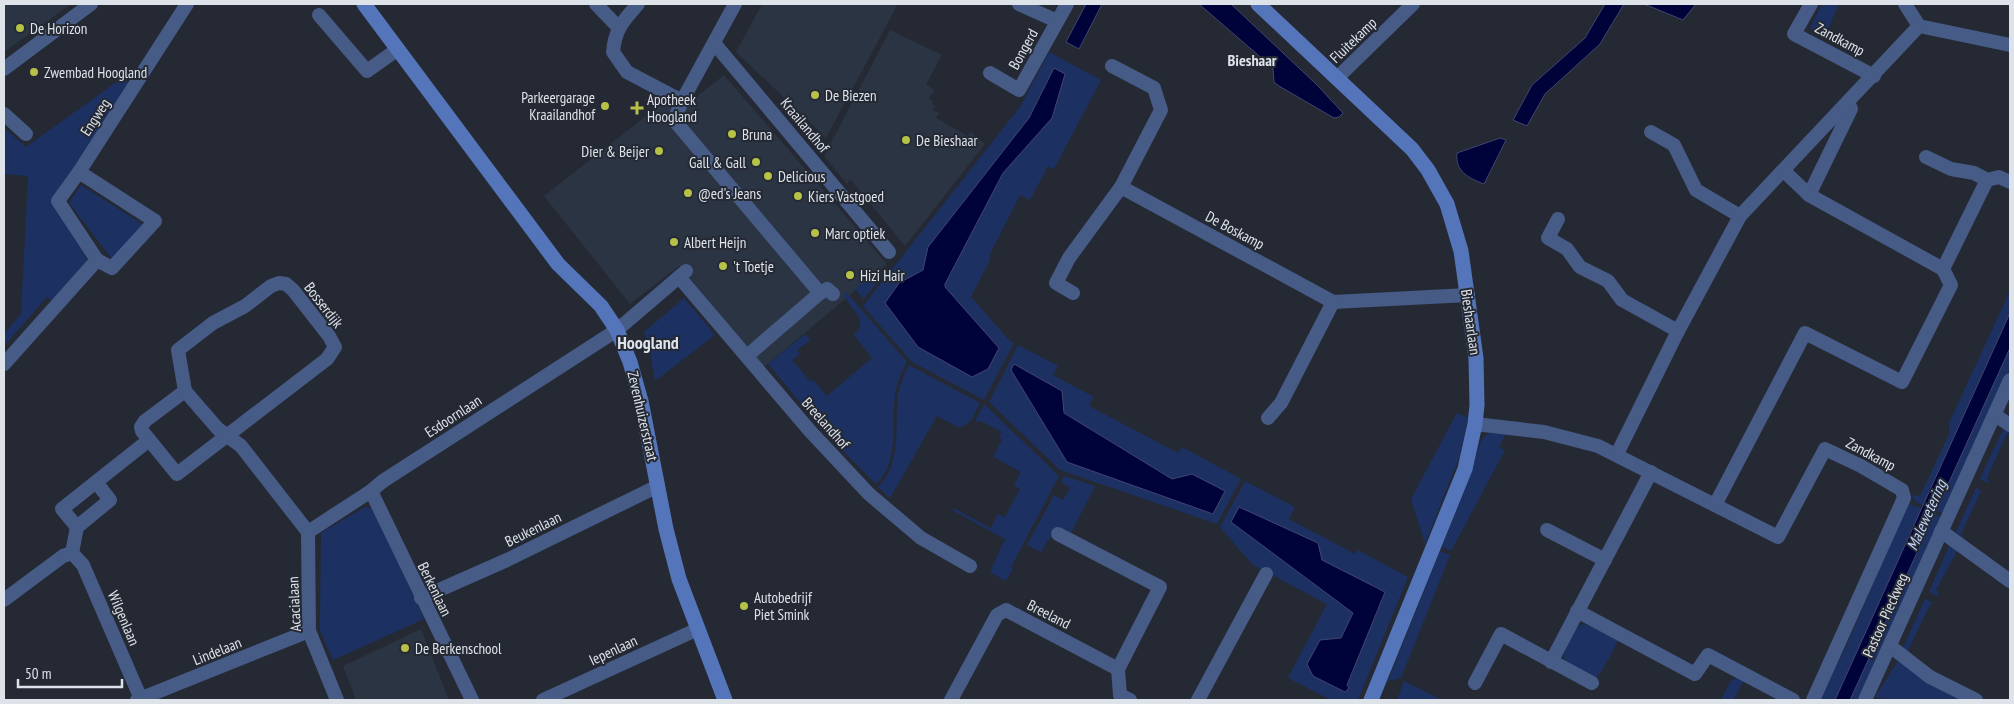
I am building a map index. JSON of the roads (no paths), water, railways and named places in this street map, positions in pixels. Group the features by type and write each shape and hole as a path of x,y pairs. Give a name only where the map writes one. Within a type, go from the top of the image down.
{"street":[{"path":"4,69 92,4"},
{"name":"Engweg","path":"97,260 58,201 187,4"},
{"name":"Zevenhuizerstraat","path":"364,4 558,264 602,306 616,330 630,362 641,401 674,563 725,700"},
{"path":"596,4 618,26"},
{"path":"638,4 618,26 613,52 627,72 682,101"},
{"name":"Bongerd","path":"1020,4 1057,21"},
{"name":"Bongerd","path":"990,73 1019,90 1067,4"},
{"name":"Bieshaarlaan","path":"1258,4 1412,149 1428,170 1447,204 1461,252 1468,295 1478,385 1475,424 1465,469 1371,700"},
{"name":"Fluitekamp","path":"1337,78 1413,4"},
{"name":"Zandkamp","path":"1811,4 1794,34 1874,76"},
{"path":"1905,4 1919,26 2010,45"},
{"path":"730,6 714,43 682,101 674,120 752,214 826,293 747,356"},
{"path":"319,15 367,71 398,49"},
{"name":"Zandkamp","path":"1616,454 1678,331 1740,216 1874,76 1919,26"},
{"name":"Kraailandhof","path":"714,43 889,252"},
{"path":"1073,293 1056,283 1069,258 1121,187 1161,110 1154,88 1112,66"},
{"path":"1809,195 1851,109 1848,103"},
{"path":"4,114 26,134"},
{"path":"1651,132 1674,145 1696,190 1740,216"},
{"path":"1926,156 1951,169 1974,174 1987,180 1999,177 2010,182"},
{"path":"1714,505 1805,333 1902,382 1952,285 1943,268 1809,195 1784,171"},
{"path":"4,364 97,260 112,268 155,221 78,172"},
{"path":"1943,268 1987,180"},
{"name":"De Boskamp","path":"1121,187 1333,302"},
{"path":"1558,219 1548,238 1567,249 1580,267 1608,281 1622,300 1678,331"},
{"name":"Breelandhof","path":"616,330 682,274 810,431 869,494 921,538 970,566"},
{"name":"Bosserdijk","path":"149,440 177,474 327,360 335,347 329,336 294,290 286,284 278,283 271,286 245,306 213,323 178,350 185,391"},
{"path":"1268,418 1281,403 1333,302 1468,295"},
{"name":"Esdoornlaan","path":"308,532 371,491 383,481 616,330"},
{"name":"Pastoor Pieckweg","path":"1865,700 2010,380"},
{"path":"77,527 62,509 149,440 141,426 185,391 218,430 242,446 308,532"},
{"path":"1994,415 2010,425"},
{"name":"Zandkamp","path":"1475,424 1544,432 1598,446 1778,537 1825,449 1861,466 1902,490 1904,498 1813,700"},
{"path":"1551,662 1651,472"},
{"path":"4,600 63,556 72,553 77,527 110,500 96,482"},
{"name":"Beukenlaan","path":"421,598 507,560 658,486"},
{"name":"Berkenlaan","path":"371,491 421,598 472,700"},
{"path":"1547,530 1605,560"},
{"path":"1941,531 2010,581"},
{"name":"Acacialaan","path":"308,532 309,631 337,700"},
{"path":"1058,534 1160,587 1118,669 1122,698"},
{"name":"Wilgenlaan","path":"72,553 83,565 139,699"},
{"path":"1198,700 1266,574"},
{"name":"Breeland","path":"952,700 997,615 1006,610 1118,669"},
{"path":"1577,611 1695,674 1708,655 1792,700"},
{"name":"Iepenlaan","path":"543,700 698,629"},
{"name":"Lindelaan","path":"139,699 309,631"},
{"path":"1475,683 1501,634 1592,683"},
{"path":"1890,646 1930,677 1976,700"}],"water":[{"path":"1086,4 1102,4 1079,49 1066,42"},
{"path":"1199,4 1231,4 1317,85 1343,113 1339,117 1334,118 1279,86 1274,82 1273,68"},
{"path":"1605,4 1624,4 1600,44 1545,94 1527,126 1513,120 1532,85 1585,38"},
{"path":"1644,4 1696,4 1683,20"},
{"path":"1054,68 1065,74 1052,118 1003,173 945,284 945,287 999,348 988,369 972,377 918,347 885,303 899,283 923,270 928,247 1029,118"},
{"path":"1500,138 1506,140 1484,184 1468,177 1461,170 1458,165 1457,153"},
{"name":"Malewetering","path":"2010,313 2010,348 1850,700 1835,700"},
{"path":"1014,364 1062,391 1064,413 1172,479 1192,474 1225,491 1213,514 1067,462 1011,370"},
{"path":"1239,507 1318,543 1322,560 1385,592 1347,685 1349,688 1345,692 1313,676 1307,664 1320,640 1341,638 1353,613 1231,522"}],"place":[{"name":"De Horizon","path":"20,28"},
{"name":"Zwembad Hoogland","path":"34,72"},
{"name":"De Biezen","path":"815,95"},
{"name":"Parkeergarage Kraailandhof","path":"605,106"},
{"name":"Apotheek Hoogland","path":"637,108"},
{"name":"Bruna","path":"732,134"},
{"name":"De Bieshaar","path":"906,140"},
{"name":"Dier & Beijer","path":"659,151"},
{"name":"Gall & Gall","path":"756,162"},
{"name":"Delicious","path":"768,176"},
{"name":"@ed's Jeans","path":"688,193"},
{"name":"Kiers Vastgoed","path":"798,196"},
{"name":"Marc optiek","path":"815,233"},
{"name":"Albert Heijn","path":"674,242"},
{"name":"'t Toetje","path":"723,266"},
{"name":"Hizi Hair","path":"850,275"},
{"name":"Autobedrijf Piet Smink","path":"744,606"},
{"name":"De Berkenschool","path":"405,648"}],"district":[{"name":"Bieshaar","path":"1252,60"},
{"name":"Hoogland","path":"648,342"}]}
